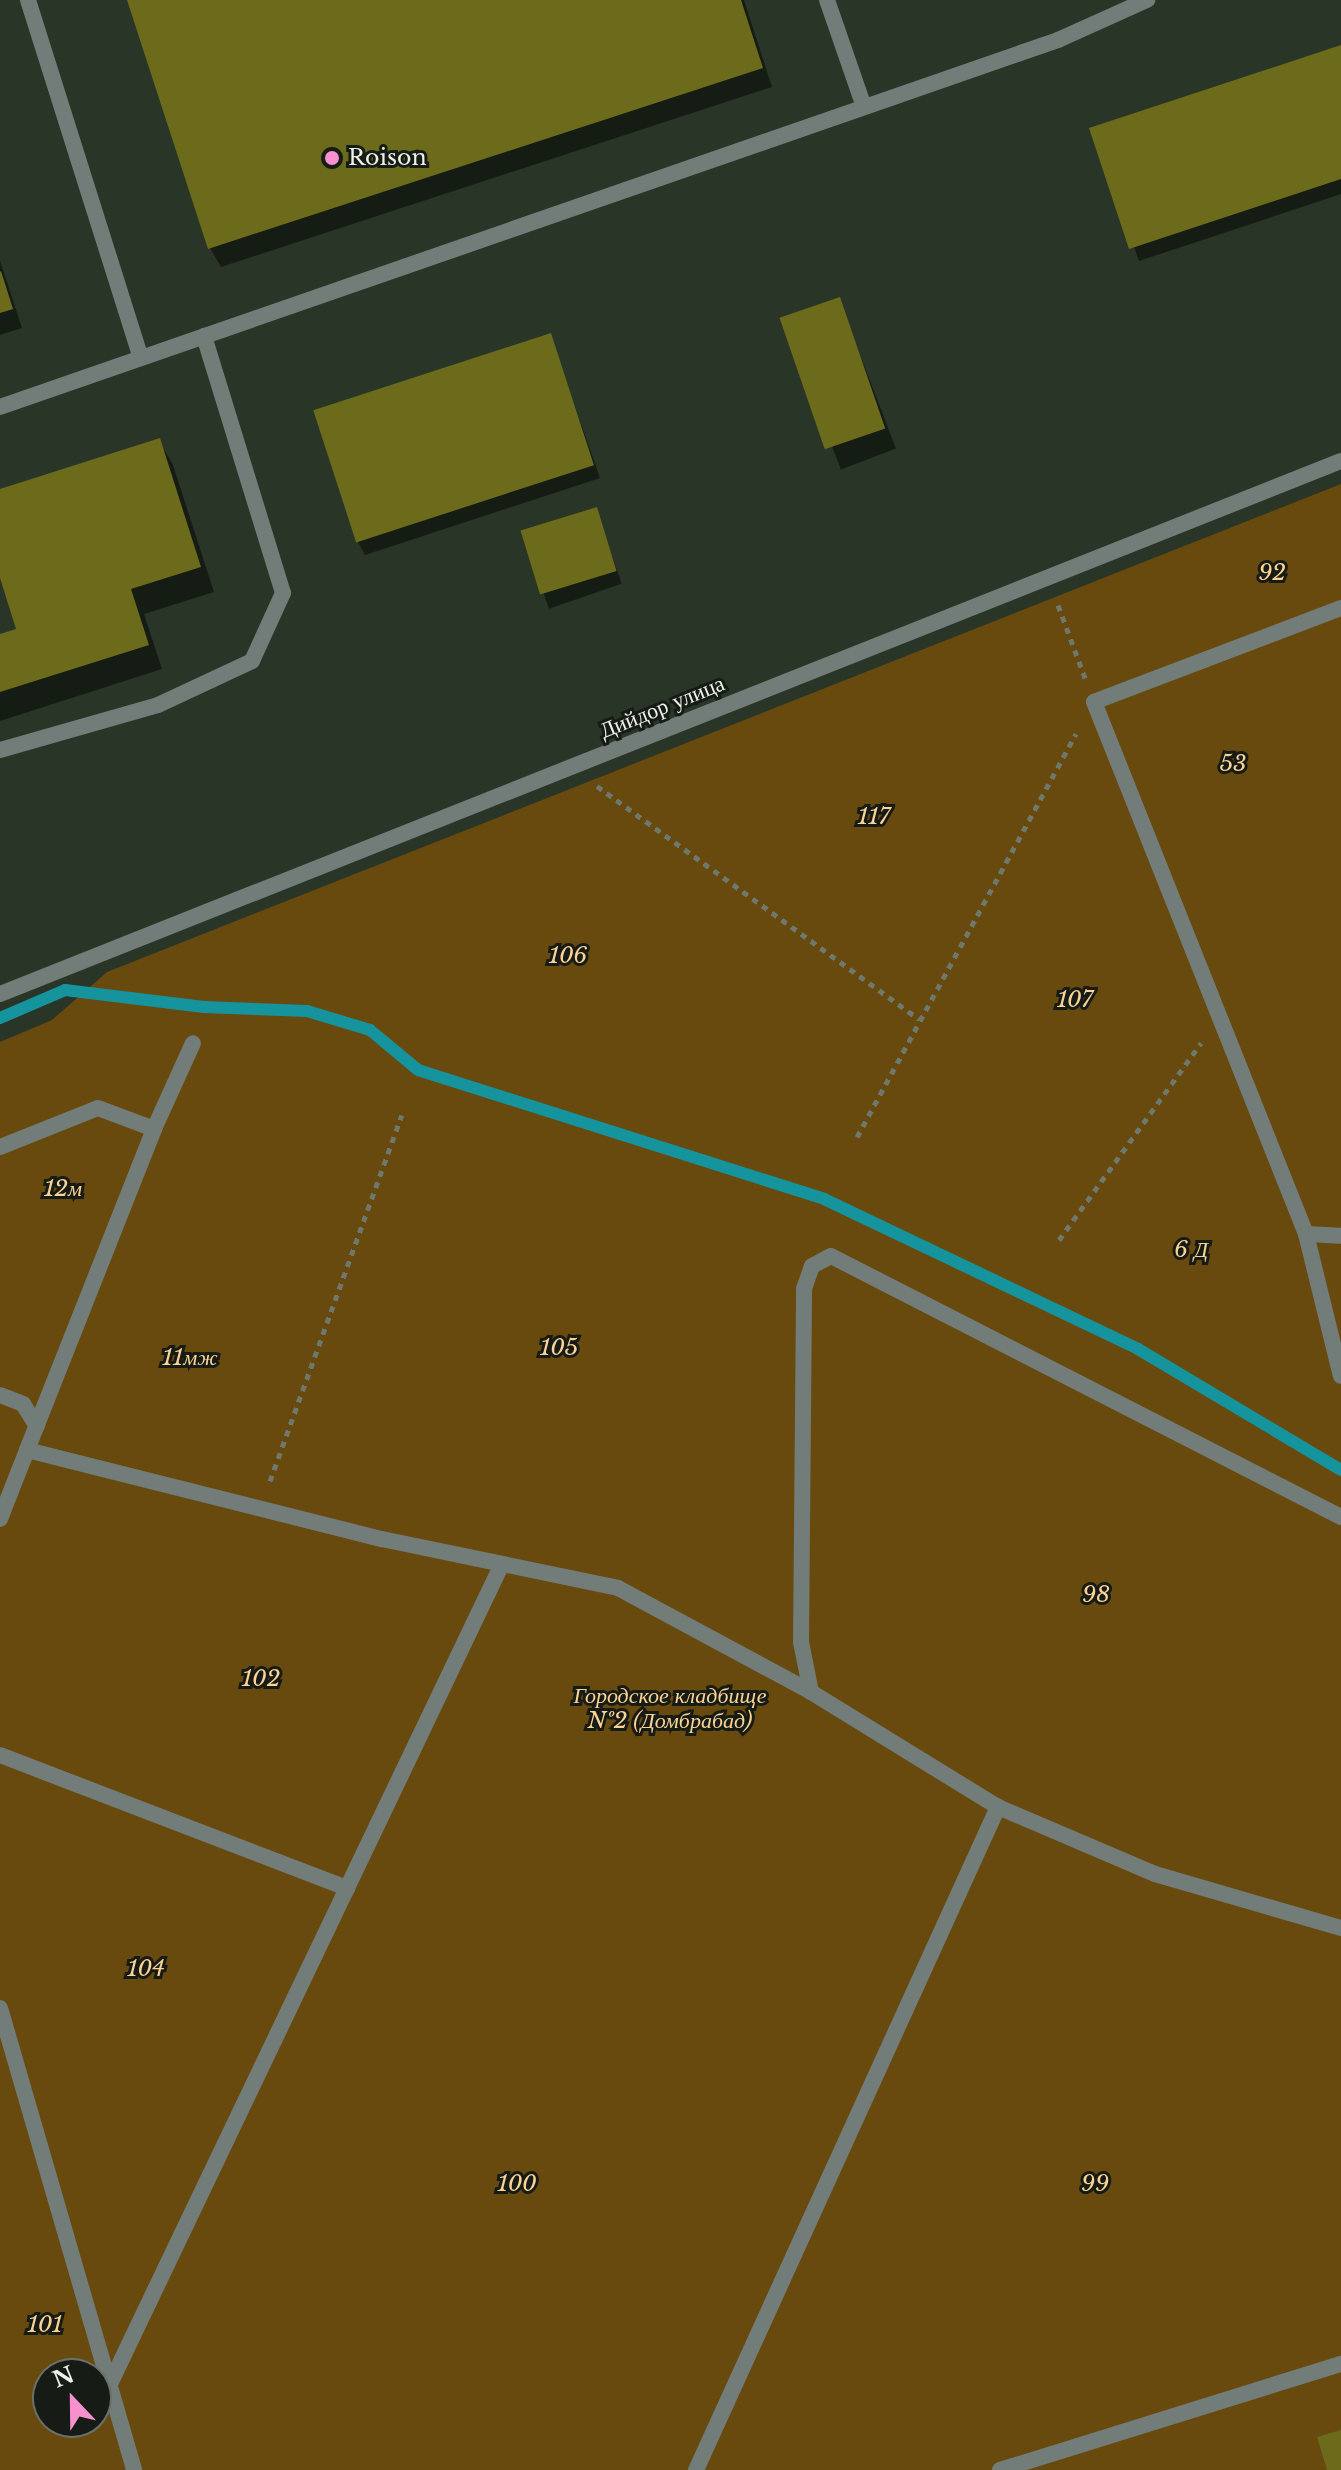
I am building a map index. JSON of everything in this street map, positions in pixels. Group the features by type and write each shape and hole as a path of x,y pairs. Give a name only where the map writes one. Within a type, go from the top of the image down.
{"street":[{"path":"28,0 141,358"},
{"path":"827,0 864,107"},
{"path":"0,407 1058,40 1147,0"},
{"path":"0,750 158,705 252,661 283,593 204,336"},
{"name":"Дийдор улица","path":"0,994 1341,461"},
{"path":"1341,608 1094,702 1306,1234 1341,1376"},
{"path":"0,1519 154,1129 193,1043"},
{"path":"0,1147 98,1108 154,1129"},
{"path":"1306,1234 1341,1236"},
{"path":"811,1692 801,1642 804,1289 812,1266 831,1256 1341,1517"},
{"path":"0,1395 23,1404 37,1426"},
{"path":"27,1450 260,1509 618,1588 811,1692 998,1807 1155,1874 1341,1928"},
{"path":"112,2380 502,1564"},
{"path":"0,1755 347,1888"},
{"path":"696,2470 998,1807"},
{"path":"0,2008 101,2358"},
{"path":"1000,2470 1341,2364"},
{"path":"112,2396 134,2470"}],"path":[{"path":"857,1137 1094,702 1055,596"},
{"path":"589,781 919,1019"},
{"path":"1059,1240 1219,1018"},
{"path":"260,1509 402,1115"}],"green space":[{"name":"Городское кладбище №2 (Домбрабад)","path":"1341,484 1341,2470 0,2470 0,1042 52,1020 107,972"}],"building":[{"name":"Roison","path":"127,0 741,0 763,68 208,249"},
{"path":"1341,45 1341,179 1129,249 1089,128"},
{"path":"0,272 13,309 0,313"},
{"path":"840,297 885,428 825,449 779,318"},
{"path":"551,333 594,465 356,542 313,410"},
{"path":"160,438 201,567 131,589 149,645 0,692 0,634 16,629 0,578 0,489"},
{"path":"597,507 617,571 540,594 520,530"},
{"path":"1341,2430 1341,2470 1327,2470 1317,2437"}],"waterway":[{"path":"0,1018 65,990 204,1007 307,1011 370,1030 418,1070 824,1199 1138,1349 1341,1470"}],"place":[{"name":"Roison","path":"332,158"}],"park label":[{"name":"92","path":"1272,573"},
{"name":"53","path":"1233,764"},
{"name":"117","path":"874,817"},
{"name":"106","path":"568,956"},
{"name":"107","path":"1075,1000"},
{"name":"12м","path":"63,1189"},
{"name":"6 Д","path":"1191,1250"},
{"name":"105","path":"559,1348"},
{"name":"11мж","path":"190,1358"},
{"name":"98","path":"1096,1595"},
{"name":"102","path":"261,1679"},
{"name":"104","path":"146,1969"},
{"name":"100","path":"517,2184"},
{"name":"99","path":"1095,2184"},
{"name":"101","path":"45,2325"}]}
